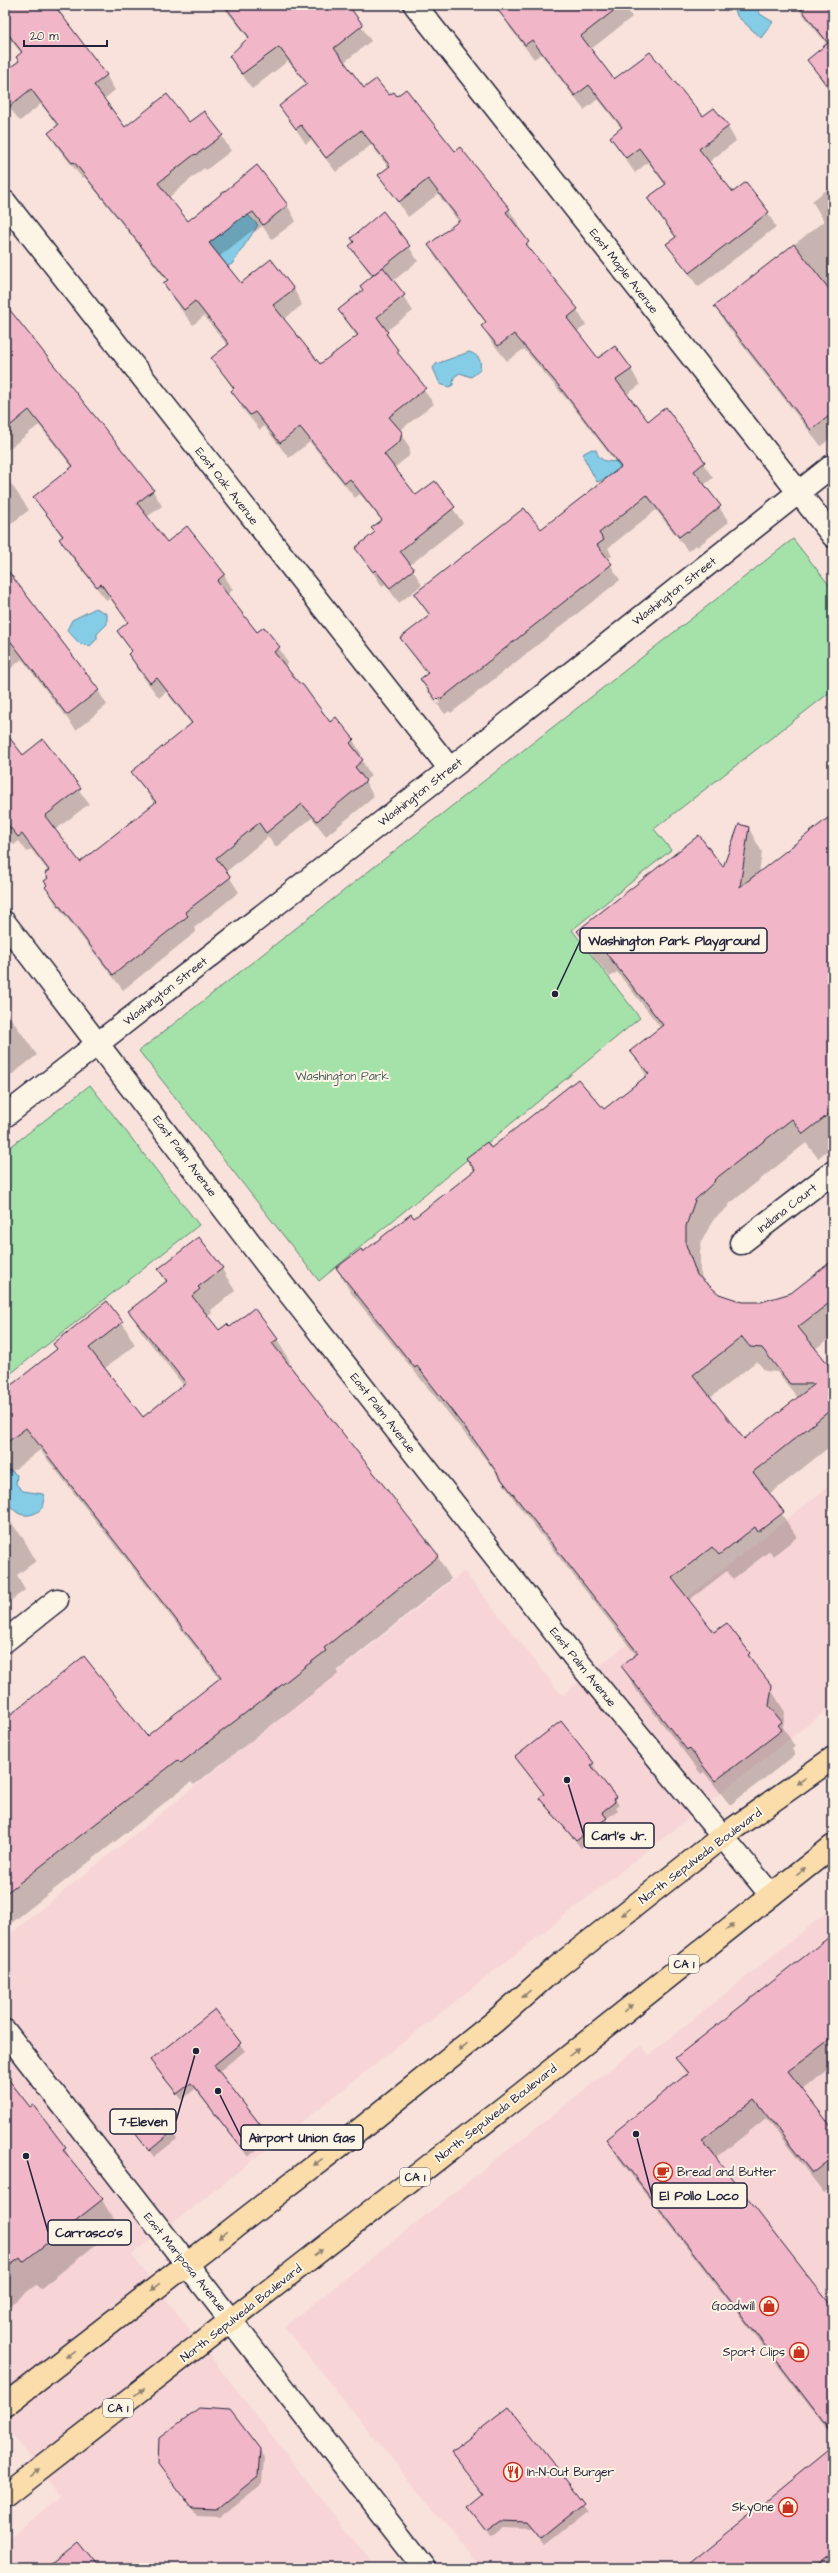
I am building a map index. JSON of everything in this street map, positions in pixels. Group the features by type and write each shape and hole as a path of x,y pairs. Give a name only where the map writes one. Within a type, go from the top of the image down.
{"highway":[{"name":"North Sepulveda Boulevard","path":"5,2405 186,2263 342,2144 494,2022 552,1971 723,1836 833,1758"},
{"name":"North Sepulveda Boulevard","path":"5,2496 520,2095 833,1846"}],"street":[{"name":"East Maple Avenue","path":"416,5 732,410 833,536"},
{"name":"East Oak Avenue","path":"5,202 450,769"},
{"name":"Washington Street","path":"5,1116 450,769 833,465"},
{"name":"East Palm Avenue","path":"5,922 99,1042 267,1265 569,1651 723,1836 770,1895"},
{"name":"Indiana Court","path":"741,1243 833,1172"},
{"path":"5,1641 57,1600"},
{"name":"East Mariposa Avenue","path":"5,2031 424,2568"}],"shaded area":[{"path":"833,1483 833,1705 132,2255 375,2568 5,2568 5,2542 59,2497 5,2425 5,1938 464,1571 562,1695"},
{"path":"833,1907 833,2568 481,2568 284,2327 641,2045 649,2055"}],"green space":[{"name":"Washington Park","path":"793,539 833,590 833,690 654,829 671,850 572,930 640,1018 319,1281 139,1051"},
{"path":"90,1085 199,1225 5,1378 5,1151"}],"water":[{"path":"756,5 760,14 773,22 761,38 737,16 734,6"},
{"path":"248,215 258,225 232,264 226,267 219,255 192,235"},
{"path":"469,352 478,357 481,365 479,371 471,377 460,373 454,377 453,385 449,387 440,384 433,368 436,364"},
{"path":"592,449 596,450 600,457 605,461 620,461 624,471 597,482 583,456 584,453"},
{"path":"96,608 107,614 107,624 97,634 97,639 90,646 80,644 67,630 72,620"},
{"path":"10,1470 17,1475 16,1484 23,1491 43,1494 44,1504 38,1512 23,1515 13,1509 5,1499 5,1472"}],"building":[{"path":"5,5 54,5 107,75 94,85 125,127 167,94 189,122 204,111 223,135 196,155 195,154 158,183 188,221 257,165 288,205 263,225 253,212 245,217 244,216 209,243 241,283 271,259 294,289 273,305 320,364 358,335 338,310 363,290 360,286 383,267 405,295 377,317 388,332 386,334 399,351 397,352 426,388 389,417 402,432 400,441 384,454 416,495 435,481 455,507 400,551 414,569 390,588 375,570 373,572 355,548 375,532 371,528 382,520 350,479 345,483 300,427 280,443 255,412 250,415 231,391 234,388 211,358 229,344 195,301 184,310 163,283 168,280 74,162 72,163 48,133 58,125 31,89 5,110 5,71 19,61 16,57 22,52 5,30"},
{"path":"224,5 348,5 363,25 334,48 364,88 376,79 389,95 394,92 397,96 406,89 455,151 460,147 510,209 506,212 529,242 526,244 578,309 567,318 598,358 615,346 632,369 616,380 648,421 666,407 705,462 694,471 721,506 688,532 687,531 679,537 647,495 599,533 604,540 597,545 612,564 441,699 439,697 436,700 420,679 428,673 400,638 430,615 414,594 524,508 541,529 621,467 559,386 514,334 498,346 481,326 486,322 428,245 460,220 428,179 399,202 378,175 390,166 361,130 326,158 301,125 296,129 279,106 307,84 279,47 242,74 229,56 249,37"},
{"path":"494,5 621,5 581,36 614,79 650,52 703,116 714,108 729,126 699,149 733,192 746,182 769,212 689,273 666,244 676,237 647,198 666,184 639,148 626,158 610,137 622,127 589,85 575,96 532,40 525,45"},
{"path":"798,5 833,5 833,93 807,60 828,43"},
{"path":"383,211 410,246 373,275 349,246 354,242 351,238"},
{"path":"794,244 833,294 833,413 811,430 714,306"},
{"path":"5,304 154,490 137,503 167,542 187,526 225,574 217,581 257,632 264,627 280,647 274,652 298,682 303,685 330,722 336,717 354,739 350,743 363,760 355,767 366,781 317,821 302,804 266,833 259,823 216,858 231,877 185,912 188,916 113,975 45,887 47,885 44,881 48,878 45,873 49,870 22,834 18,837 5,821 5,732 23,755 43,739 81,788 45,816 80,862 156,802 131,772 192,723 157,678 150,683 128,654 132,651 117,631 128,622 101,584 97,587 59,539 63,536 33,497 73,466 29,410 5,430"},
{"path":"5,567 99,690 67,715 5,634"},
{"path":"833,814 833,1111 803,1134 792,1119 714,1180 715,1181 695,1200 686,1226 686,1245 697,1275 719,1294 743,1302 761,1302 791,1293 833,1260 833,1300 798,1327 833,1370 833,1408 753,1472 784,1512 758,1532 755,1527 719,1555 712,1547 672,1578 714,1632 727,1623 750,1653 748,1655 772,1686 769,1706 782,1722 778,1725 782,1730 715,1781 689,1748 687,1750 621,1666 638,1653 502,1480 475,1441 417,1366 415,1368 336,1268 361,1249 363,1252 411,1214 414,1218 475,1170 466,1158 487,1142 491,1148 578,1079 604,1109 649,1074 630,1051 663,1025 602,948 595,953 577,931 699,835 723,867 739,824 749,827 740,887","holes":["742,1337 750,1347 762,1348 790,1384 815,1384 744,1439 693,1375"]},
{"path":"199,1237 223,1268 198,1287 200,1289 192,1296 219,1330 227,1324 230,1327 254,1308 278,1339 272,1343 439,1556 324,1648 326,1651 181,1763 178,1760 5,1894 5,1719 84,1656 147,1736 221,1677 26,1428 5,1444 5,1390 57,1349 53,1344 107,1301 123,1322 89,1348 143,1417 186,1383 128,1311 167,1281 158,1269"},
{"path":"561,1721 594,1763 591,1765 616,1797 613,1799 615,1802 602,1812 607,1818 576,1841 539,1798 544,1794 515,1757"},
{"path":"833,1934 833,2037 788,2071 833,2129 833,2157 812,2173 754,2099 702,2140 833,2308 833,2434 606,2139 688,2073 675,2058"},
{"path":"215,2009 241,2043 214,2065 266,2132 243,2150 191,2083 177,2094 150,2060"},
{"path":"5,2075 30,2107 33,2105 66,2148 63,2150 103,2199 23,2262 20,2258 5,2269"},
{"path":"155,2108 173,2131 149,2151 131,2128"},
{"name":"In-N-Out Burger","path":"509,2407 585,2503 540,2539 526,2522 500,2521 486,2531 468,2508 484,2495 451,2452"},
{"path":"199,2408 230,2410 260,2449 258,2476 216,2510 192,2509 158,2464 159,2438"},
{"path":"833,2446 833,2553 813,2568 683,2568"},
{"path":"79,2542 100,2568 47,2568"}],"place":[{"name":"Washington Park Playground","path":"555,994"},
{"name":"Carl's Jr.","path":"567,1780"},
{"name":"7-Eleven","path":"196,2051"},
{"name":"Airport Union Gas","path":"218,2091"},
{"name":"El Pollo Loco","path":"636,2134"},
{"name":"Carrasco's","path":"26,2156"},
{"name":"Bread and Butter","path":"663,2172"},
{"name":"Goodwill","path":"769,2306"},
{"name":"Sport Clips","path":"799,2352"},
{"name":"In-N-Out Burger","path":"513,2472"},
{"name":"SkyOne","path":"788,2507"}]}
